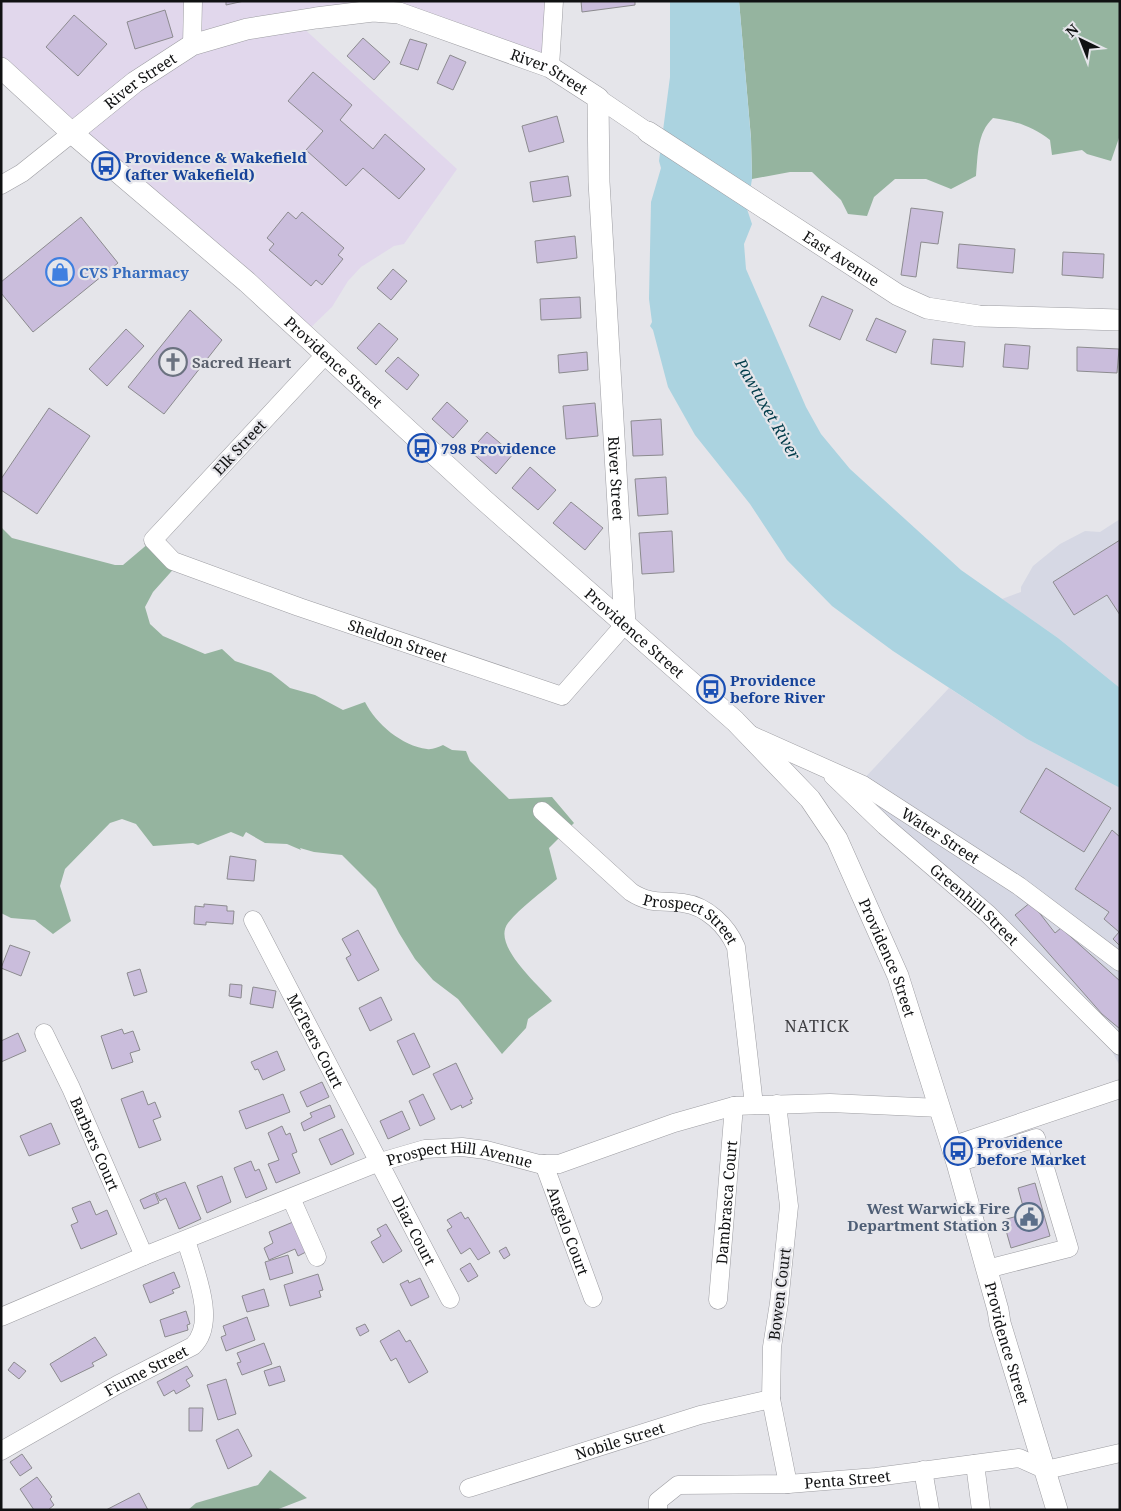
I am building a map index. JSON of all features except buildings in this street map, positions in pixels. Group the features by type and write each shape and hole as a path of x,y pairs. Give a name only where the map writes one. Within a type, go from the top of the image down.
{"main road":[{"name":"River Street","path":"72,133 135,82 192,45 247,29 373,6 415,18 550,67 598,98 600,202 625,624"},
{"name":"Providence Street","path":"1,68 72,133 246,282 484,500 746,732 810,799 837,839 898,976 954,1154 987,1269 1000,1324 1057,1510"},
{"name":"East Avenue","path":"648,132 898,295 927,308 979,316 1120,320"}],"street":[{"path":"192,45 193,1"},
{"path":"550,67 554,1"},
{"name":"East Avenue","path":"598,98 648,132"},
{"path":"1,185 22,173 72,133"},
{"name":"Elk Street","path":"153,540 325,355"},
{"name":"Sheldon Street","path":"153,540 173,562 562,696 625,624"},
{"name":"Water Street","path":"746,732 863,785 1019,886 1120,962"},
{"name":"Greenhill Street","path":"825,769 884,826 988,914 1120,1046"},
{"name":"Prospect Street","path":"542,811 631,892 656,903 684,903 697,908 716,918 728,931 736,947 754,1105"},
{"name":"McTeers Court","path":"252,920 377,1162"},
{"name":"Barbers Court","path":"44,1033 71,1088 144,1256"},
{"path":"954,1154 1120,1089"},
{"name":"Prospect Hill Avenue","path":"1,1317 144,1256 377,1162 425,1149 448,1146 486,1150 544,1164 564,1162 637,1135 734,1106 856,1103 940,1108"},
{"name":"Bowen Court","path":"777,1104 788,1206 779,1304 772,1347 771,1399 788,1484"},
{"name":"Dambrasca Court","path":"718,1300 734,1106"},
{"path":"954,1154 1036,1138 1069,1248 987,1269"},
{"name":"Diaz Court","path":"377,1162 450,1299"},
{"name":"Angelo Court","path":"544,1164 593,1298"},
{"path":"291,1198 317,1257"},
{"name":"Fiume Street","path":"1,1451 199,1341 204,1328 204,1313 186,1240"},
{"name":"Nobile Street","path":"469,1488 700,1416 771,1399"},
{"path":"1046,1470 1120,1453"},
{"name":"Penta Street","path":"658,1510 658,1501 678,1485 788,1484 1019,1458 1046,1470"},
{"path":"975,1464 981,1510"},
{"path":"924,1470 930,1510"}],"shaded area":[{"path":"1,1 555,1 555,66 425,19 300,25 457,169 404,244 394,246 361,267 348,281 332,307 305,333 1,67"},
{"path":"1120,519 1120,688 1058,638 1002,599 1021,592 1021,587 1033,566 1060,544 1085,531 1100,532"},
{"path":"949,688 1027,739 1120,788 1120,1066 1103,1035 1026,949 845,799"}],"green space":[{"path":"739,1 1120,1 1120,135 1111,161 1087,154 1082,150 1052,155 1050,140 1037,131 1023,125 993,118 981,137 976,176 951,189 926,179 895,179 874,197 867,216 848,214 841,200 812,172 790,172 752,179 751,138"},
{"path":"1,527 12,538 115,565 123,565 149,543 178,564 153,592 145,607 150,624 163,636 205,654 222,649 235,661 271,673 290,688 315,695 343,710 365,702 383,726 399,739 427,749 443,745 452,750 466,751 470,761 509,799 552,797 574,823 549,848 557,879 513,917 504,932 511,953 552,1001 528,1019 526,1028 502,1054 458,999 433,980 415,959 376,889 342,855 314,852 300,848 301,850 287,844 265,843 246,832 243,837 231,832 198,845 193,843 153,846 136,824 122,819 110,823 65,869 60,886 71,921 53,934 35,920 11,918 1,913"},
{"path":"270,1470 307,1498 276,1510 188,1510 196,1503 258,1485"}],"water":[{"name":"Pawtuxet River","path":"670,1 739,1 751,139 752,179 747,209 752,224 744,244 746,269 806,407 821,434 850,469 961,570 1058,638 1120,688 1120,788 1027,739 893,651 832,606 787,560 750,504 695,435 668,387 653,330 650,326 652,322 649,299 651,202 661,168 659,161 670,77"}],"place":[{"name":"Providence & Wakefield (after Wakefield)","path":"106,166"},
{"name":"CVS Pharmacy","path":"60,272"},
{"name":"Sacred Heart","path":"173,362"},
{"name":"798 Providence","path":"422,448"},
{"name":"Providence before River","path":"711,689"},
{"name":"Providence before Market","path":"958,1151"},
{"name":"West Warwick Fire Department Station 3","path":"1029,1217"}],"district":[{"name":"NATICK","path":"817,1026"}]}
